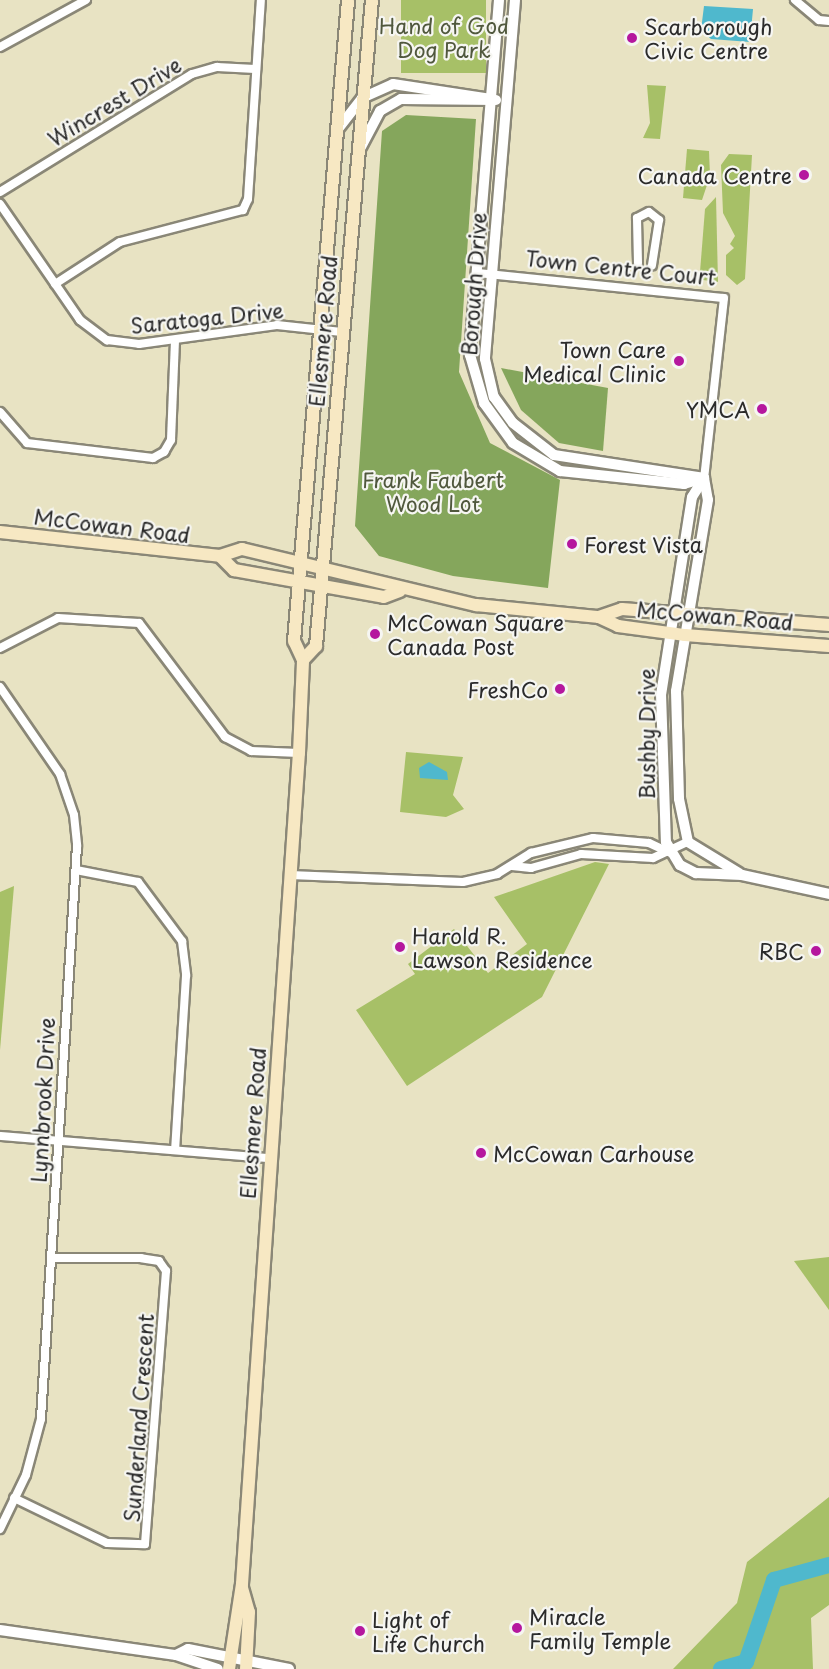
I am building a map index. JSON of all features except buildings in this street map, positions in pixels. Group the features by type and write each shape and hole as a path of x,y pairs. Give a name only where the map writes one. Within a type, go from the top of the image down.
{"main road":[{"name":"Ellesmere Road","path":"229,1669 242,1588 269,1158 298,753 303,660 294,641 348,0"},
{"name":"Ellesmere Road","path":"303,660 315,646 372,0"},
{"name":"McCowan Road","path":"0,532 220,556 242,549 321,564 386,580 400,591 476,605 598,617 618,626 685,635 829,646"},
{"name":"McCowan Road","path":"220,556 234,570 299,579 384,597 400,591"},
{"name":"McCowan Road","path":"598,617 622,609 689,616 829,625"},
{"name":"Ellesmere Road","path":"242,1588 249,1612 246,1664"}],"street":[{"path":"0,47 86,0"},
{"path":"55,284 120,242 243,210 248,199 261,0"},
{"name":"Borough Drive","path":"499,0 470,355 484,403 513,443 547,466 576,475 684,484 704,478"},
{"path":"505,0 515,0"},
{"name":"Borough Drive","path":"515,0 494,274 485,359 494,397 513,423 554,455 687,471 704,478"},
{"path":"795,0 819,20 829,21"},
{"name":"Wincrest Drive","path":"0,192 192,74 217,67 255,69"},
{"path":"337,130 363,98 393,84 506,101"},
{"path":"358,152 380,111 401,99 491,99"},
{"name":"Saratoga Drive","path":"0,204 80,320 107,340 126,345 267,326 342,332"},
{"path":"638,263 637,218 649,212 659,220 652,265"},
{"name":"Town Centre Court","path":"477,273 724,298 704,478 708,500 689,616"},
{"path":"0,412 27,443 153,458 171,440 175,340"},
{"name":"Town Centre Court","path":"672,614 692,497 704,478"},
{"name":"Bushby Drive","path":"670,853 664,791 662,712 672,614"},
{"name":"Bushby Drive","path":"688,842 679,791 677,710 689,616"},
{"path":"0,648 58,618 139,622 225,737 251,751 298,753"},
{"name":"Lynnbrook Drive","path":"0,687 65,785 76,826 76,870 41,1419 14,1498 0,1529"},
{"path":"662,712 677,710"},
{"path":"664,791 679,791"},
{"path":"290,875 463,882 512,866 531,853 593,838 649,843 670,853 696,873 742,875 829,894"},
{"path":"512,866 531,867 581,854 653,858 670,853 688,842 742,875"},
{"path":"76,870 117,874 138,882 182,940 186,976 175,1150"},
{"path":"0,1136 269,1158"},
{"name":"Sunderland Crescent","path":"14,1498 107,1543 145,1544 166,1271 159,1261 141,1258 52,1258"},
{"path":"0,1630 176,1655 218,1669"},
{"path":"176,1655 188,1648 230,1656 246,1664 289,1669"}],"green space":[{"name":"Hand of God Dog Park","path":"401,0 486,0 486,73 401,73"},
{"path":"647,85 666,86 660,139 643,138 650,123"},
{"name":"Frank Faubert Wood Lot","path":"406,115 476,119 459,372 490,443 560,480 548,588 453,576 379,556 355,526 382,131"},
{"path":"687,149 709,151 710,176 702,200 683,198"},
{"path":"729,154 752,155 745,279 737,285 726,275 726,255 734,248 730,244 735,236 723,213 721,165"},
{"path":"716,197 718,282 703,280 700,272 705,209"},
{"path":"501,368 608,388 603,451 559,443 521,410"},
{"path":"406,752 463,757 453,795 464,809 446,817 400,812"},
{"path":"595,862 609,864 542,997 407,1086 356,1010 415,974 408,964 454,929 488,973 527,944 494,897"},
{"path":"14,886 0,1050 0,892"},
{"path":"829,1257 829,1310 794,1261"},
{"path":"829,1497 829,1605 811,1618 813,1669 673,1669 737,1603 747,1562"}],"water":[{"path":"704,6 753,9 750,42 711,39 701,30"},
{"path":"429,762 447,772 448,780 420,778 419,768"}],"waterway":[{"path":"721,1669 746,1662 774,1580 829,1565"}],"place":[{"name":"Scarborough Civic Centre","path":"632,38"},
{"name":"Canada Centre","path":"804,175"},
{"name":"Town Care Medical Clinic","path":"679,361"},
{"name":"YMCA","path":"762,409"},
{"name":"Forest Vista","path":"572,544"},
{"name":"McCowan Square Canada Post","path":"375,634"},
{"name":"FreshCo","path":"560,689"},
{"name":"Harold R. Lawson Residence","path":"400,947"},
{"name":"RBC","path":"816,951"},
{"name":"McCowan Carhouse","path":"481,1153"},
{"name":"Miracle Family Temple","path":"517,1628"},
{"name":"Light of Life Church","path":"360,1631"}]}
